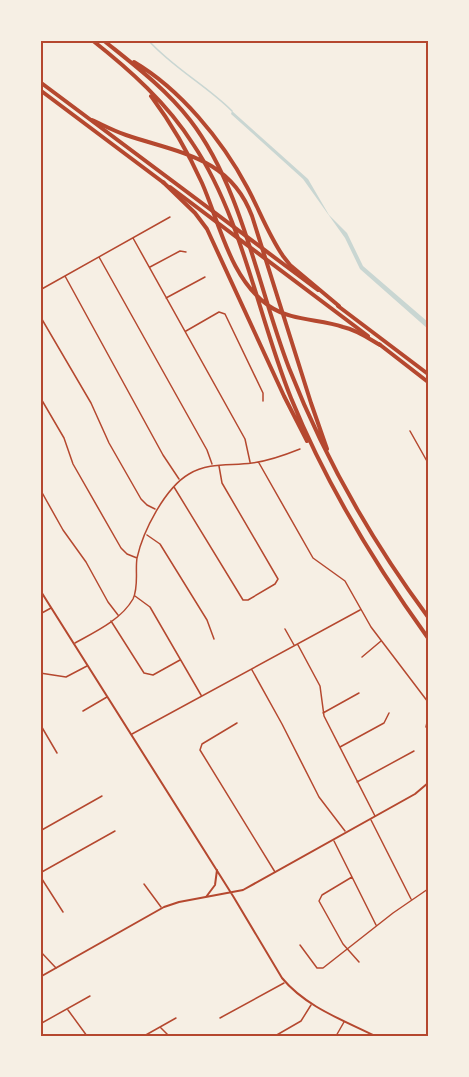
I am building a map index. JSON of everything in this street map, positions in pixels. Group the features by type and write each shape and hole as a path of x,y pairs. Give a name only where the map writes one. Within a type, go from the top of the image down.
{"highway":[{"path":"92,40 143,85 173,117 209,170 229,216 288,390 317,457"},
{"path":"103,40 153,80 177,104 197,129 215,158 229,189 264,296 304,404 336,470 375,539 429,617"},
{"path":"118,53 142,67 162,83 207,127 241,175 283,256 290,265 341,308"},
{"path":"40,82 429,374"},
{"path":"143,85 169,120 183,146 207,195 240,275 253,292 266,304 290,315 344,327 380,345"},
{"path":"40,90 429,382"},
{"path":"92,120 126,135 198,158 220,170 234,183 244,198 257,234 315,416 336,470"},
{"path":"163,182 195,213 207,229 302,432 359,535 400,599 429,638"}],"street":[{"path":"40,290 170,217"},
{"path":"133,238 245,439 250,463"},
{"path":"149,268 180,251 186,252"},
{"path":"99,257 207,450 213,465"},
{"path":"65,276 163,455 180,480"},
{"path":"166,298 205,277"},
{"path":"185,331 219,312 225,314 263,393 263,401"},
{"path":"40,316 91,403 109,443 141,499 157,510"},
{"path":"40,397 121,548 127,554 138,558"},
{"path":"410,431 429,463"},
{"path":"75,644 111,621 134,596 138,558 146,535 157,510 173,486 194,471 213,465 258,462 300,449"},
{"path":"258,462 313,558 342,578 382,641 429,702"},
{"path":"173,486 242,598 248,600 278,582 278,577 222,483 219,465"},
{"path":"40,489 63,530 86,562 108,602 118,615"},
{"path":"146,535 160,544 207,620 214,639"},
{"path":"40,590 285,982 312,1004 375,1036"},
{"path":"134,596 150,607 202,696"},
{"path":"40,614 52,608"},
{"path":"132,734 360,609"},
{"path":"111,621 144,673 153,675 180,659"},
{"path":"285,629 320,686 323,713 375,817"},
{"path":"362,657 382,641"},
{"path":"40,673 66,677 88,665"},
{"path":"251,669 319,797 346,833"},
{"path":"323,713 359,693"},
{"path":"83,711 108,697"},
{"path":"340,747 384,723 389,713"},
{"path":"426,727 429,718"},
{"path":"237,723 202,744 200,750 275,873"},
{"path":"40,724 57,753"},
{"path":"357,782 414,751"},
{"path":"40,977 161,908 179,902 243,890 418,793 428,784"},
{"path":"40,831 102,796"},
{"path":"370,819 412,901"},
{"path":"63,912 40,874 115,831"},
{"path":"334,840 377,925"},
{"path":"206,897 215,885 217,870"},
{"path":"352,877 322,895 319,901 347,949 359,962"},
{"path":"144,884 161,908"},
{"path":"300,945 319,968 323,968 377,925 429,889"},
{"path":"40,951 56,968"},
{"path":"220,1018 285,982"},
{"path":"40,1024 90,996"},
{"path":"275,1036 301,1021 312,1004"},
{"path":"67,1009 87,1036"},
{"path":"144,1036 176,1018"},
{"path":"336,1036 344,1021"},
{"path":"160,1027 168,1036"}],"shaded area":[{"path":"232,111 308,179 329,215 347,233 363,266 428,322 428,329 360,269 345,238 303,179 231,114"}],"waterway":[{"path":"148,40 232,111"}]}
